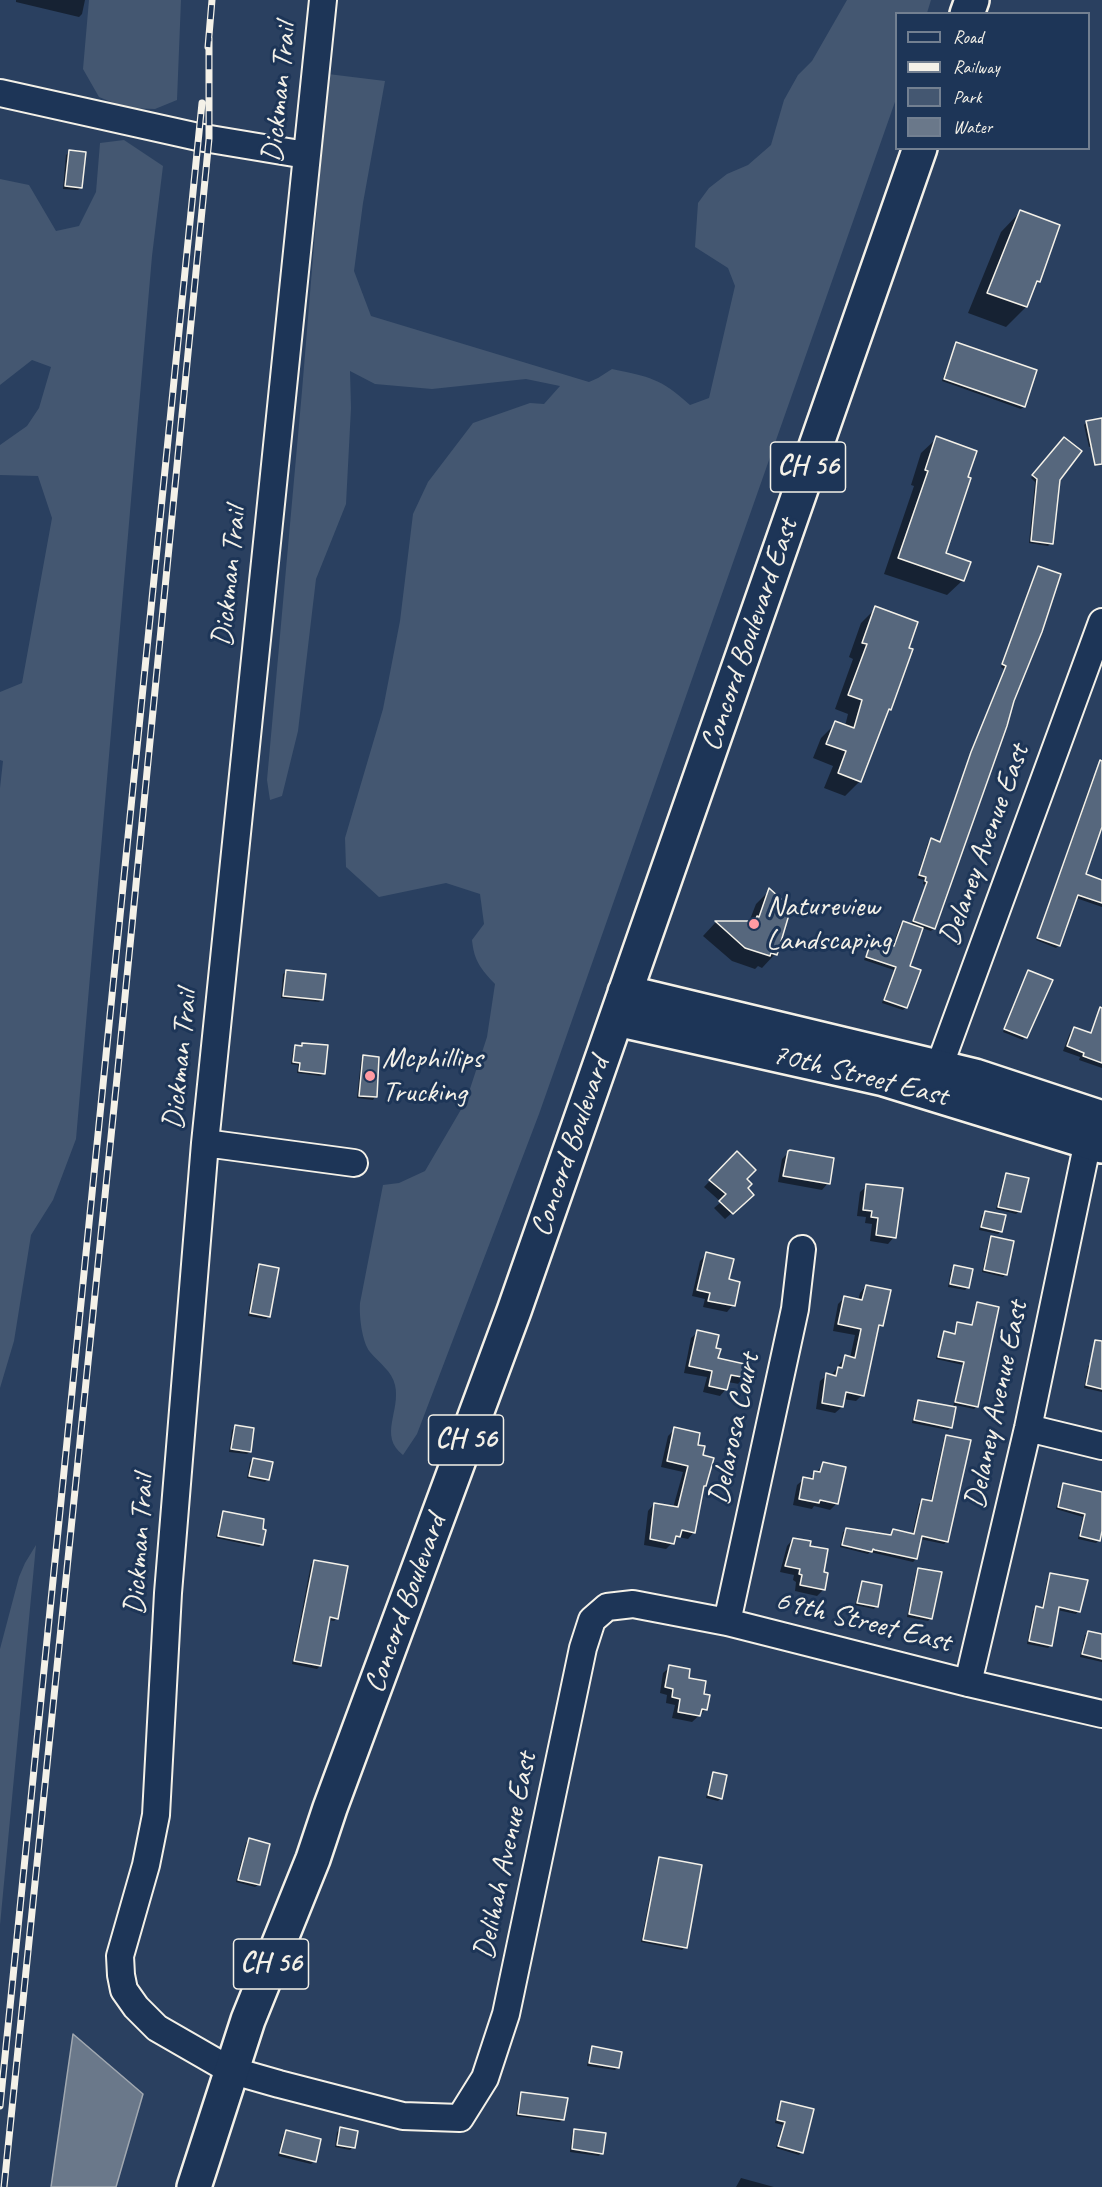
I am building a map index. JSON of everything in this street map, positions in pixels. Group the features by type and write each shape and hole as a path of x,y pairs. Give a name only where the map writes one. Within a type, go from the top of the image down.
{"main road":[{"name":"Concord Boulevard East","path":"620,1006 919,150"},
{"name":"70th Street East","path":"620,1006 936,1080 975,1076 1097,1135"},
{"name":"Concord Boulevard","path":"194,2187 248,2020 314,1859 334,1797 514,1311 620,1006"}],"street":[{"name":"Dickman Trail","path":"323,0 205,1143 168,1593 156,1815 146,1865 120,1956 121,1975 124,1990 156,2028 230,2070 403,2116 460,2118"},
{"path":"0,93 198,137 306,155"},
{"name":"Delaney Avenue East","path":"936,1080 1102,622"},
{"name":"Delaney Avenue East","path":"968,1683 1097,1135"},
{"path":"205,1143 354,1164"},
{"name":"Delarosa Court","path":"727,1622 795,1309 802,1249"},
{"path":"1028,1428 1102,1446"},
{"name":"69th Street East","path":"607,1607 633,1604 727,1622 968,1683 1102,1714"},
{"name":"Delihah Avenue East","path":"460,2118 485,2078 506,2014 583,1648 592,1620 607,1607"}],"green space":[{"path":"89,0 181,0 177,100 155,109 126,108 99,97 83,69"},
{"path":"847,0 931,0 927,12 895,12 895,102 539,1114 417,1434 403,1455 392,1440 395,1385 388,1371 367,1348 360,1315 360,1303 383,1185 399,1183 425,1171 466,1101 487,1037 495,984 474,954 472,940 484,924 480,894 446,883 379,897 346,867 345,838 383,709 400,621 413,514 428,482 473,423 530,403 544,404 560,386 526,379 432,389 375,384 350,371 351,408 346,504 316,579 298,731 282,796 270,800 267,780 328,74 385,81 363,203 354,271 371,316 589,382 612,369 645,377 662,384 690,405 709,398 735,286 728,268 695,247 698,203 709,188 727,174 748,165 771,145 784,100 798,75 812,61"},
{"path":"124,140 163,166 152,256 76,1139 53,1200 31,1235 14,1341 0,1388 0,788 3,761 0,760 0,692 22,683 52,518 38,476 0,475 0,445 27,426 39,408 51,367 32,360 0,385 0,179 29,185 56,231 79,226 96,192 100,143"},
{"path":"36,1545 0,1925 0,1649 19,1577"}],"water":[{"path":"73,2034 143,2094 116,2187 51,2187"}],"building":[{"path":"69,150 86,152 82,188 65,186"},
{"path":"1020,210 1060,225 1040,282 1037,281 1027,307 987,293"},
{"path":"956,342 1037,370 1025,407 944,379"},
{"path":"1102,418 1102,464 1095,465 1086,421"},
{"path":"936,436 977,451 968,477 971,478 946,553 971,562 964,581 898,558 928,471 925,470"},
{"path":"1064,437 1082,451 1060,480 1053,544 1031,541 1037,479 1032,475"},
{"path":"1038,566 1061,574 1042,632 1014,701 935,929 913,921 927,882 926,877 919,875 931,838 940,842 971,752 1006,666 1002,664"},
{"path":"875,606 918,622 909,648 913,649 861,782 838,773 846,751 826,744 835,721 854,728 862,700 848,695 867,644 862,643"},
{"path":"1100,760 1102,761 1102,827 1086,874 1102,880 1102,903 1078,895 1060,946 1037,938"},
{"name":"Natureview Landscaping","path":"769,888 791,908 777,955 771,953 770,956 745,948 715,921 755,921 757,916 759,917"},
{"path":"903,921 923,928 910,966 921,970 907,1008 884,1000 896,967 866,957 872,938 894,946"},
{"path":"286,970 326,974 323,1000 283,996"},
{"path":"1028,970 1053,980 1027,1038 1004,1029"},
{"path":"1100,1007 1102,1008 1102,1063 1083,1056 1084,1053 1067,1046 1074,1027 1091,1033"},
{"path":"302,1043 328,1045 325,1074 299,1071 300,1063 293,1062 295,1045 302,1046"},
{"name":"Mcphillips Trucking","path":"363,1055 379,1057 377,1097 359,1096"},
{"path":"790,1150 834,1158 830,1184 783,1176"},
{"path":"737,1151 756,1170 747,1179 752,1184 748,1188 754,1195 733,1214 719,1201 726,1194 709,1180"},
{"path":"1006,1173 1029,1178 1021,1212 998,1207"},
{"path":"866,1184 903,1188 896,1238 876,1235 878,1218 871,1217 872,1211 863,1210"},
{"path":"985,1211 1006,1215 1002,1232 981,1227"},
{"path":"991,1236 1014,1241 1007,1275 984,1270"},
{"path":"706,1252 734,1259 729,1279 740,1282 735,1306 708,1301 710,1293 697,1290"},
{"path":"259,1264 279,1268 270,1317 250,1313"},
{"path":"954,1265 973,1269 969,1288 950,1284"},
{"path":"866,1285 891,1290 883,1326 879,1325 864,1396 846,1392 843,1407 822,1403 826,1373 836,1376 838,1367 842,1368 845,1355 855,1358 861,1329 838,1324 844,1296 862,1300"},
{"path":"977,1302 999,1307 978,1407 955,1402 964,1362 938,1357 944,1331 955,1334 957,1322 972,1325"},
{"path":"697,1330 719,1335 716,1348 721,1349 718,1358 749,1365 747,1378 731,1375 727,1390 709,1386 712,1371 689,1366"},
{"path":"1095,1340 1102,1341 1102,1389 1086,1385"},
{"path":"918,1400 956,1407 952,1428 914,1420"},
{"path":"235,1425 254,1428 251,1452 231,1449"},
{"path":"674,1427 700,1433 698,1445 705,1446 703,1455 714,1458 706,1486 704,1486 695,1533 682,1530 680,1537 676,1536 674,1544 650,1539 654,1503 678,1507 688,1466 667,1461"},
{"path":"946,1435 971,1440 948,1542 922,1536 917,1559 842,1545 846,1528 891,1535 893,1529 914,1534 922,1499 932,1501"},
{"path":"253,1458 273,1462 269,1480 249,1476"},
{"path":"823,1462 846,1467 838,1504 799,1499 803,1477 813,1479 814,1471 820,1472"},
{"path":"1063,1483 1102,1492 1100,1541 1080,1536 1085,1514 1058,1507"},
{"path":"223,1511 264,1519 263,1529 266,1530 263,1545 218,1536"},
{"path":"793,1538 811,1541 810,1546 828,1549 824,1572 828,1573 825,1590 800,1585 802,1575 799,1574 800,1569 785,1566"},
{"path":"314,1560 348,1566 338,1619 330,1617 321,1666 294,1661"},
{"path":"918,1568 942,1572 932,1619 909,1614"},
{"path":"1050,1573 1088,1580 1080,1612 1059,1607 1052,1646 1029,1641 1036,1606 1043,1608"},
{"path":"862,1581 882,1585 878,1607 857,1603"},
{"path":"1088,1631 1102,1634 1102,1659 1082,1654"},
{"path":"669,1665 690,1669 689,1678 706,1681 704,1694 710,1695 707,1710 702,1709 700,1716 678,1712 680,1699 672,1697 673,1689 665,1687"},
{"path":"713,1772 727,1775 722,1799 708,1795"},
{"path":"249,1838 270,1844 260,1885 238,1880"},
{"path":"659,1857 702,1865 687,1948 643,1940"},
{"path":"592,2046 622,2052 619,2068 589,2063"},
{"path":"521,2092 568,2098 564,2120 518,2114"},
{"path":"781,2101 814,2109 803,2153 778,2146 785,2122 777,2120"},
{"path":"340,2127 358,2131 355,2148 337,2145"},
{"path":"574,2129 606,2133 603,2154 572,2149"},
{"path":"286,2130 321,2139 316,2162 280,2153"}],"railway":[{"path":"208,47 212,0"},
{"path":"4,2187 118,1068 209,139 209,38"},
{"path":"0,2106 202,103"}],"place":[{"name":"Natureview Landscaping","path":"754,924"},
{"name":"Mcphillips Trucking","path":"370,1076"}]}
